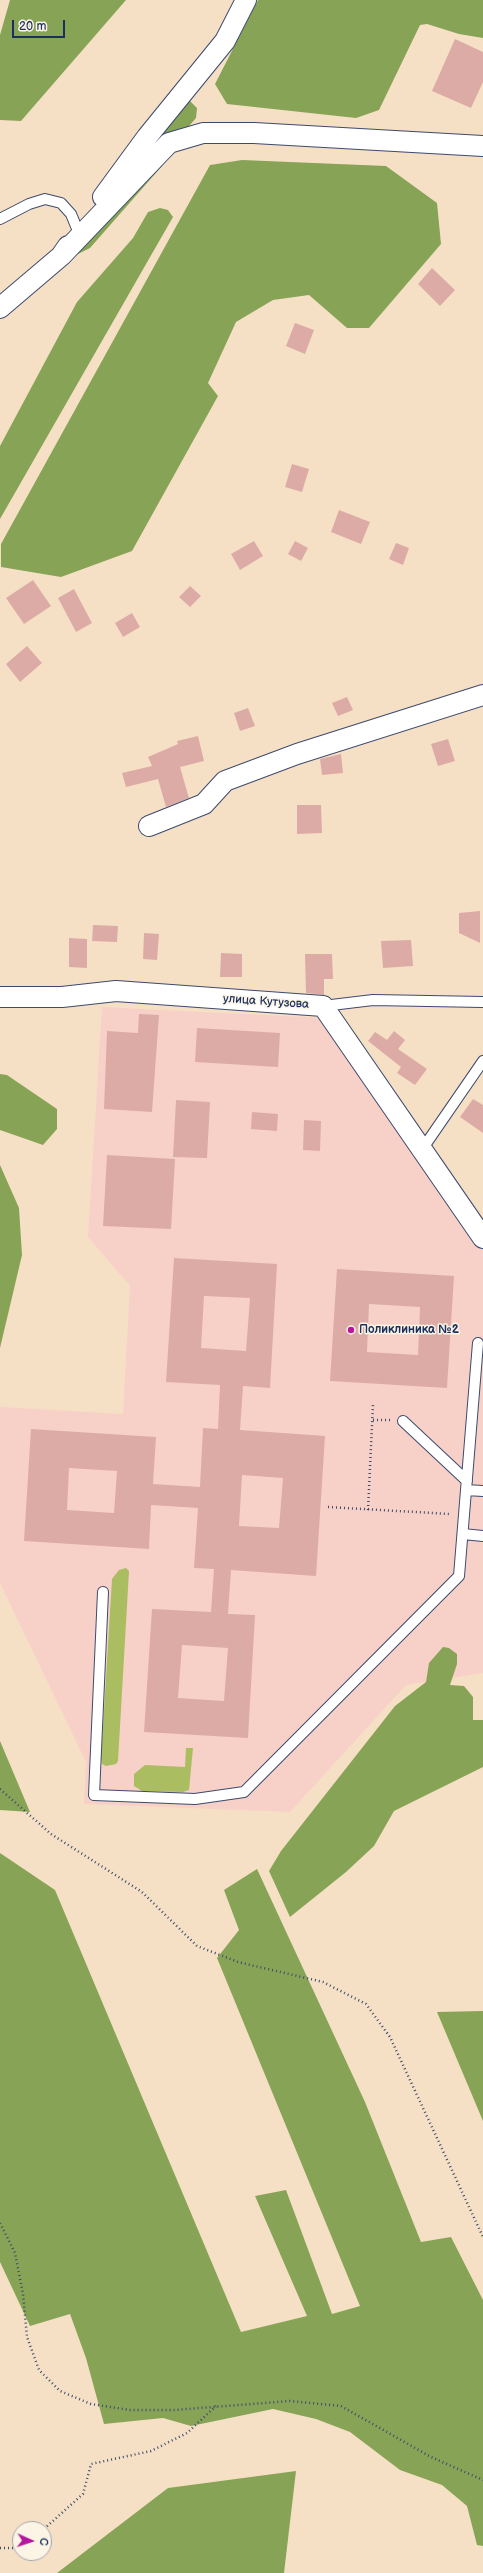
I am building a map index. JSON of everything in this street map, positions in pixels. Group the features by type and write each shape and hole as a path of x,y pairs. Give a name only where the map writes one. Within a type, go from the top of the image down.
{"street":[{"path":"61,256 147,137 225,41 246,0"},
{"path":"0,308 61,256 169,143 203,133 254,133 483,146"},
{"path":"149,826 204,804 225,781 298,754 483,695"},
{"name":"улица Кутузова","path":"0,998 62,997 116,991 323,1006 421,1151 483,1238"}],"lane":[{"path":"0,219 29,204 45,199 61,203 71,214 78,231"},
{"path":"323,1006 373,1000 483,1002"},
{"path":"421,1151 483,1061"},
{"path":"104,1592 94,1795 195,1799 244,1792 460,1576 478,1343"},
{"path":"403,1421 466,1486 483,1491"},
{"path":"463,1534 483,1536"}],"path":[{"path":"368,1510 373,1404"},
{"path":"328,1507 464,1515"},
{"path":"0,1789 51,1834 142,1892 197,1946 238,1962 323,1982 366,2004 390,2037 483,2237"},
{"path":"0,2223 15,2253 23,2294 27,2337 39,2370 60,2391 91,2404 130,2410 174,2410 290,2401 341,2406 431,2457 483,2480"},
{"path":"52,2522 83,2494 91,2464 152,2451 188,2433 216,2406"},
{"path":"0,2548 12,2548"}],"shaded area":[{"path":"102,1007 325,1018 483,1246 483,1673 406,1685 290,1812 84,1804 86,1762 0,1583 0,1407 123,1414 130,1286 88,1237"}],"green space":[{"path":"10,0 126,0 21,121 0,120 0,35"},
{"path":"258,0 483,0 483,38 459,34 427,24 420,25 379,110 356,118 227,104 215,84"},
{"path":"190,101 197,108 196,118 165,154 162,166 90,248 78,254 74,251 178,108"},
{"path":"242,160 386,166 437,203 441,244 369,328 347,328 309,295 273,300 236,322 208,383 218,396 132,551 61,577 1,567 1,544 210,165"},
{"path":"160,208 168,210 173,217 0,519 0,446 77,302 133,238 148,212"},
{"path":"0,1074 7,1075 57,1109 57,1129 43,1145 0,1130"},
{"path":"0,1165 19,1208 22,1255 0,1348"},
{"path":"126,1568 129,1571 118,1761 116,1764 106,1766 102,1764 101,1759 112,1579 119,1570"},
{"path":"443,1647 449,1648 457,1654 457,1664 450,1685 464,1686 473,1697 473,1720 483,1720 483,1767 394,1811 374,1846 346,1872 290,1917 269,1871 281,1851 395,1706 426,1682 429,1663"},
{"path":"0,1741 30,1812 0,1810"},
{"path":"186,1748 193,1748 189,1790 183,1792 142,1791 134,1786 134,1774 145,1765 185,1767"},
{"path":"0,1853 55,1890 241,2332 307,2316 255,2196 286,2190 332,2314 360,2306 217,1958 239,1930 224,1890 257,1869 365,2102 421,2242 451,2237 483,2300 483,2546 477,2545 467,2506 442,2485 400,2470 350,2432 316,2419 273,2409 191,2426 163,2418 104,2424 86,2358 70,2314 30,2326 0,2262"},
{"path":"483,2011 483,2121 437,2012"},
{"path":"296,2471 284,2573 57,2573 168,2488"}],"building":[{"path":"455,39 483,52 483,82 471,108 432,91"},
{"path":"432,268 455,290 440,306 418,284"},
{"path":"295,323 314,330 305,354 286,346"},
{"path":"292,464 309,469 302,492 285,487"},
{"path":"339,510 370,522 361,544 331,532"},
{"path":"254,541 263,556 240,570 231,554"},
{"path":"295,541 308,548 301,561 288,554"},
{"path":"396,543 409,548 403,565 389,559"},
{"path":"33,580 51,606 24,624 6,598"},
{"path":"190,586 201,596 190,607 179,597"},
{"path":"74,589 92,623 76,632 58,598"},
{"path":"132,613 140,627 123,637 115,623"},
{"path":"27,646 42,663 20,682 6,664"},
{"path":"347,697 353,710 338,716 332,703"},
{"path":"248,708 255,726 240,731 234,713"},
{"path":"198,736 204,761 180,767 189,798 166,807 158,779 126,787 122,773 152,766 148,757 178,744 177,741"},
{"path":"448,739 455,761 438,766 431,744"},
{"path":"341,754 343,773 322,775 320,759"},
{"path":"297,805 321,805 322,833 297,834"},
{"path":"480,911 480,943 459,933 459,913"},
{"path":"93,925 118,926 117,942 92,941"},
{"path":"144,933 159,934 157,960 143,959"},
{"path":"69,938 87,939 87,968 69,967"},
{"path":"411,940 413,966 383,968 381,941"},
{"path":"221,953 242,954 242,977 220,977"},
{"path":"305,954 332,954 333,979 324,979 324,995 306,993"},
{"path":"139,1014 159,1015 152,1112 104,1109 107,1031 138,1033"},
{"path":"197,1028 280,1033 278,1067 195,1062"},
{"path":"394,1031 405,1040 398,1049 427,1069 415,1085 397,1073 401,1067 368,1041 375,1032 387,1040"},
{"path":"473,1099 483,1105 483,1133 460,1117"},
{"path":"176,1100 210,1102 207,1158 173,1157"},
{"path":"252,1112 278,1114 277,1131 251,1129"},
{"path":"304,1120 321,1121 320,1151 303,1150"},
{"path":"107,1155 175,1159 171,1229 103,1226"},
{"path":"174,1258 277,1264 270,1388 243,1386 240,1430 325,1436 316,1576 231,1570 228,1614 255,1615 248,1738 144,1732 152,1609 211,1612 214,1569 194,1568 198,1508 151,1505 149,1549 24,1541 31,1429 156,1437 153,1484 200,1487 203,1428 218,1429 220,1385 166,1382","holes":["204,1296 250,1298 246,1351 201,1348","69,1468 117,1471 114,1513 67,1510","242,1475 283,1478 279,1528 239,1526","182,1645 228,1648 224,1701 178,1698"]},
{"name":"Поликлиника №2","path":"337,1269 454,1276 447,1388 330,1381","holes":["369,1304 420,1307 418,1355 367,1352"]}],"place":[{"name":"Поликлиника №2","path":"351,1330"}]}
